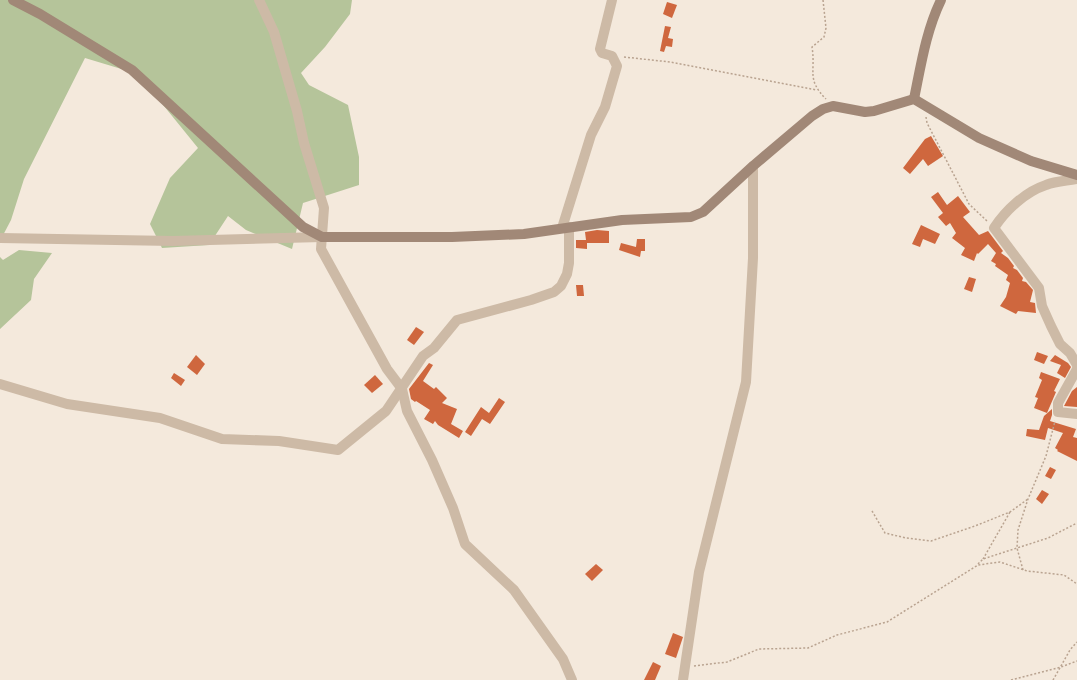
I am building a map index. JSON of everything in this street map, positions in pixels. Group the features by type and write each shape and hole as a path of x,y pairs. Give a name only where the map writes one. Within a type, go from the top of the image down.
{"street":[{"path":"13,0 40,14 132,70 303,227 322,237"},
{"path":"259,0 274,32 297,111 304,143 324,208 321,249 387,369 402,389 407,411 435,467 453,508 465,544 514,590 563,659 572,680"},
{"path":"0,384 67,404 160,418 222,439 279,441 338,450 386,411 423,356 434,348 460,318 481,314 531,300 554,292 561,286 567,274 569,263 565,228 591,135 605,108 617,66 612,56 602,53 600,49 612,0"},
{"path":"914,99 927,35 933,16 941,0"},
{"path":"0,238 173,241 322,237 452,237 524,234 622,220 696,216 703,212 753,166 812,116 823,109 833,106 865,112 874,111 914,99 978,138 1031,161 1077,175"},
{"path":"683,680 699,572 746,382 752,258 753,166"},
{"path":"1077,179 1046,185 1027,195 1001,217 994,228 1039,288 1042,306 1051,326 1060,344 1070,353 1077,365"},
{"path":"1077,369 1058,403 1058,412 1077,414"}],"path":[{"path":"612,56 670,62 817,90 812,77 814,62 812,47 824,37 823,0"},
{"path":"925,106 927,123 969,204 994,228"},
{"path":"1023,570 1017,548 1018,530 1028,499 1046,456 1058,412"},
{"path":"872,511 885,533 906,538 931,541 1010,512 1028,499"},
{"path":"685,667 727,662 760,649 808,648 837,635 887,622 978,565 1010,512"},
{"path":"982,559 1048,538 1077,524"},
{"path":"978,565 1000,562 1023,570 1064,575 1077,584"},
{"path":"1053,680 1070,650 1077,642"},
{"path":"1011,680 1061,667 1077,661"}],"green space":[{"path":"0,0 352,0 350,14 325,47 301,73 309,85 348,105 359,157 359,185 303,203 292,249 246,230 228,216 209,245 162,248 150,224 170,178 198,148 138,74 85,58 24,179 11,220 0,241"},
{"path":"19,250 52,253 34,279 31,300 0,329 0,257 3,260"}],"building":[{"path":"667,2 677,5 672,18 663,14"},
{"path":"665,26 671,27 668,38 673,39 672,47 666,46 664,52 660,51"},
{"path":"931,136 943,156 928,166 923,159 910,174 903,168 925,139"},
{"path":"938,192 947,205 958,196 970,212 963,217 979,235 988,231 1003,251 1001,253 1008,258 1014,266 1013,268 1017,270 1023,278 1022,281 1026,282 1033,290 1030,302 1035,303 1036,313 1018,311 1016,314 1000,306 1006,297 1010,283 1006,280 1008,275 995,266 996,264 991,261 996,253 988,244 978,254 977,253 974,261 961,255 965,248 952,238 956,233 950,223 946,226 938,217 943,213 931,197"},
{"path":"921,225 940,234 935,244 923,239 920,247 912,244"},
{"path":"597,230 609,231 609,243 587,243 587,249 576,248 576,240 586,240 585,232"},
{"path":"637,239 645,239 645,251 641,251 640,257 619,250 621,243 636,247"},
{"path":"969,277 976,279 972,292 964,289"},
{"path":"576,285 583,285 584,296 577,296"},
{"path":"416,327 424,332 414,345 407,340"},
{"path":"1037,352 1048,356 1044,364 1034,360"},
{"path":"196,355 205,364 197,375 187,367"},
{"path":"1055,355 1068,363 1071,367 1065,378 1057,373 1061,365 1050,361"},
{"path":"429,363 433,365 423,381 434,389 436,387 447,398 442,403 457,409 451,424 463,431 459,438 438,425 435,421 433,424 424,419 430,410 411,399 409,389"},
{"path":"1041,372 1060,379 1054,391 1056,392 1047,413 1034,408 1038,398 1035,397 1042,380 1039,378"},
{"path":"174,373 185,380 181,386 171,378"},
{"path":"375,375 383,384 372,393 364,385"},
{"path":"1077,387 1077,407 1064,406 1072,391"},
{"path":"499,398 505,402 490,424 482,419 471,436 465,432 481,407 489,413"},
{"path":"1052,409 1050,421 1076,429 1073,437 1077,438 1077,461 1057,451 1058,450 1055,448 1063,433 1048,428 1045,440 1026,436 1027,429 1039,430 1044,416"},
{"path":"1050,467 1056,470 1051,479 1045,476"},
{"path":"1042,490 1049,494 1042,504 1036,499"},
{"path":"596,564 603,570 592,581 585,574"},
{"path":"673,633 683,637 676,658 665,654"},
{"path":"653,662 661,666 655,680 644,680"}]}
